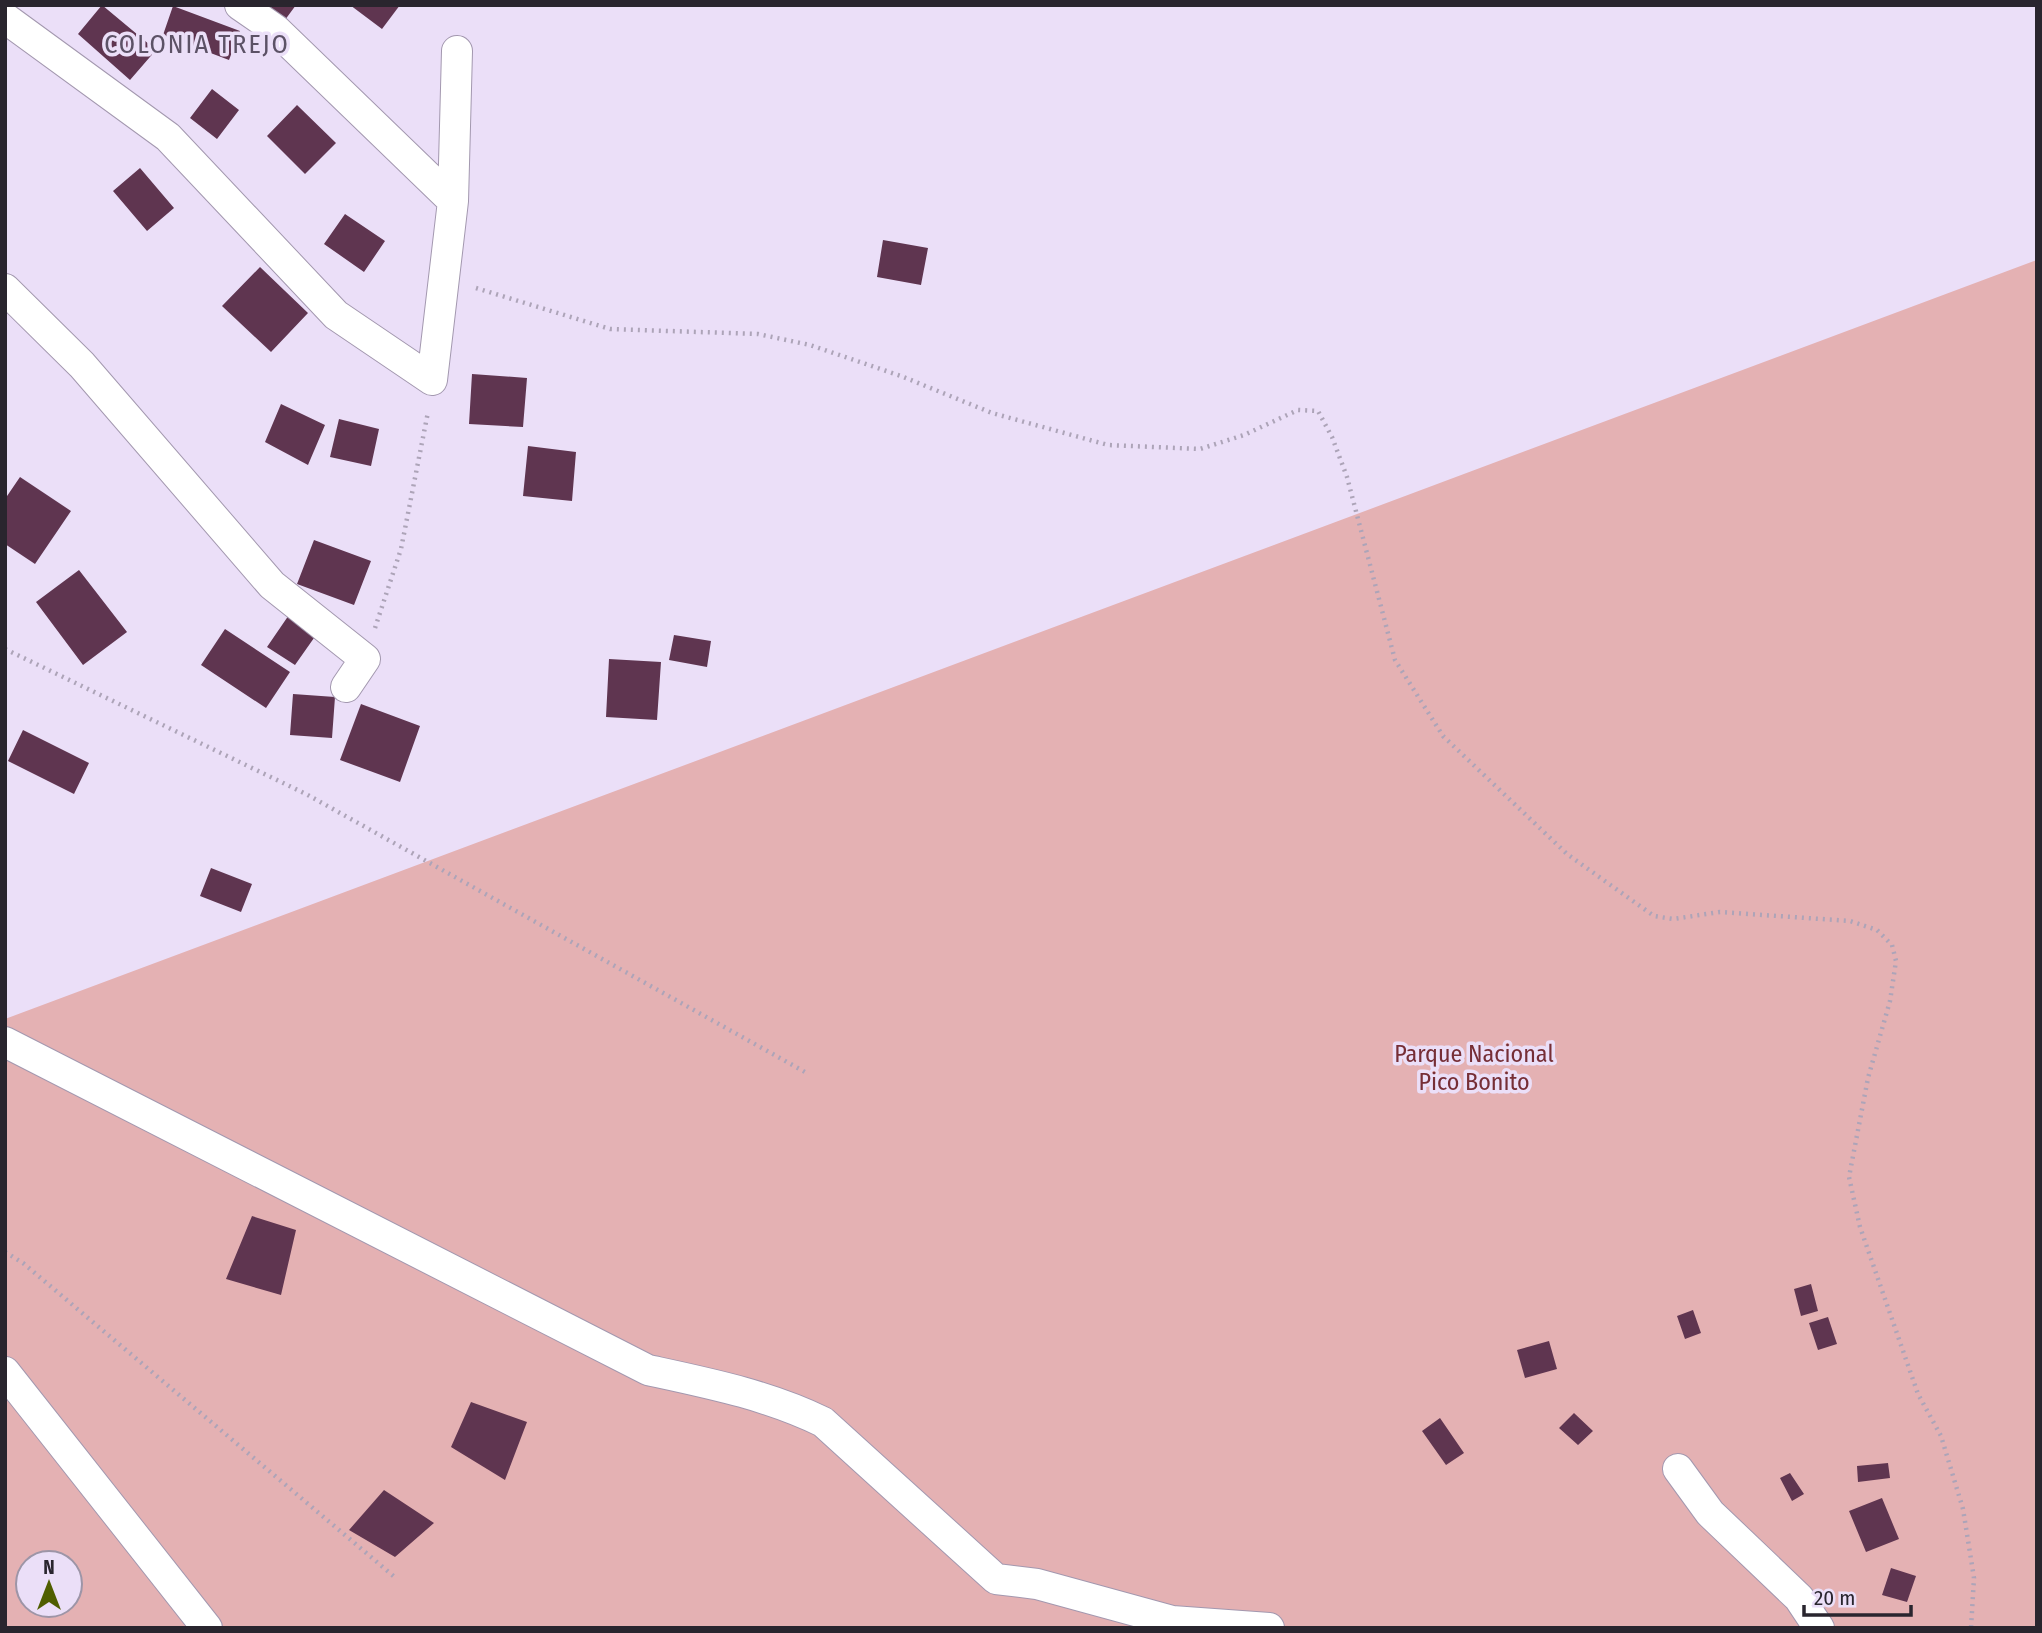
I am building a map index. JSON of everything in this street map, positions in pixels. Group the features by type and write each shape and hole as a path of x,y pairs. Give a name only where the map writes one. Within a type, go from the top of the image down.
{"street":[{"path":"240,5 276,30 453,201"},
{"path":"5,18 167,137 336,315 432,380 453,201 457,51"},
{"path":"5,289 82,365 272,584 365,659 346,687"},
{"path":"5,1042 648,1370 724,1386 790,1406 823,1422 996,1579 1037,1584 1172,1621 1269,1628"},
{"path":"5,1372 207,1628"},
{"path":"1678,1469 1710,1513 1799,1598 1819,1628"}],"path":[{"path":"444,277 610,329 758,334 810,345 901,376 992,413 1108,444 1200,449 1244,435 1298,410 1318,411 1347,477 1395,660 1443,736 1567,854 1654,916 1673,919 1720,912 1850,921 1877,930 1892,945 1896,961 1890,1001 1868,1077 1849,1177 1860,1227 1918,1394 1941,1436 1963,1509 1974,1578 1970,1628"},
{"path":"365,659 401,549 426,425 432,380"},
{"path":"5,649 318,800 805,1072"},
{"path":"5,1252 33,1272 397,1579"}],"green space":[{"name":"Parque Nacional Pico Bonito","path":"2037,260 2037,1628 5,1628 5,1019"}],"building":[{"path":"102,5 156,50 130,80 78,34"},
{"path":"258,5 296,5 282,24"},
{"path":"350,5 400,5 382,29"},
{"path":"173,6 240,31 229,60 163,35"},
{"path":"212,89 239,110 217,139 190,118"},
{"path":"297,105 336,143 305,174 267,136"},
{"path":"140,168 174,208 147,231 113,191"},
{"path":"345,214 385,241 364,272 324,244"},
{"path":"883,240 928,248 921,285 877,277"},
{"path":"260,267 308,313 271,352 222,306"},
{"path":"472,374 527,378 523,427 469,424"},
{"path":"281,404 325,425 308,465 265,442"},
{"path":"339,419 379,429 371,466 330,457"},
{"path":"528,446 576,452 572,501 523,496"},
{"path":"20,477 71,511 35,564 5,544 5,499"},
{"path":"314,540 371,561 354,605 297,584"},
{"path":"79,570 127,632 83,665 36,602"},
{"path":"293,609 321,628 295,665 267,647"},
{"path":"225,629 290,672 266,708 201,665"},
{"path":"674,635 711,641 707,667 669,660"},
{"path":"609,659 661,662 657,720 606,717"},
{"path":"293,694 335,697 332,738 290,735"},
{"path":"361,704 420,726 400,782 340,760"},
{"path":"23,730 89,763 74,794 8,761"},
{"path":"211,868 252,884 241,912 200,896"},
{"path":"252,1216 296,1230 281,1295 226,1279"},
{"path":"1811,1284 1818,1311 1801,1316 1794,1289"},
{"path":"1693,1310 1701,1333 1685,1339 1677,1316"},
{"path":"1828,1317 1837,1344 1818,1350 1809,1323"},
{"path":"1549,1341 1557,1369 1525,1378 1517,1350"},
{"path":"471,1402 527,1422 505,1480 451,1447"},
{"path":"1574,1413 1593,1431 1578,1445 1559,1428"},
{"path":"1440,1418 1464,1453 1446,1465 1422,1431"},
{"path":"1888,1463 1890,1478 1858,1482 1857,1466"},
{"path":"1790,1473 1804,1494 1792,1501 1780,1478"},
{"path":"384,1490 434,1523 395,1557 349,1530"},
{"path":"1882,1498 1899,1539 1866,1552 1849,1511"},
{"path":"1891,1568 1916,1576 1907,1602 1882,1595"}],"district":[{"name":"COLONIA TREJO","path":"197,44"}]}
